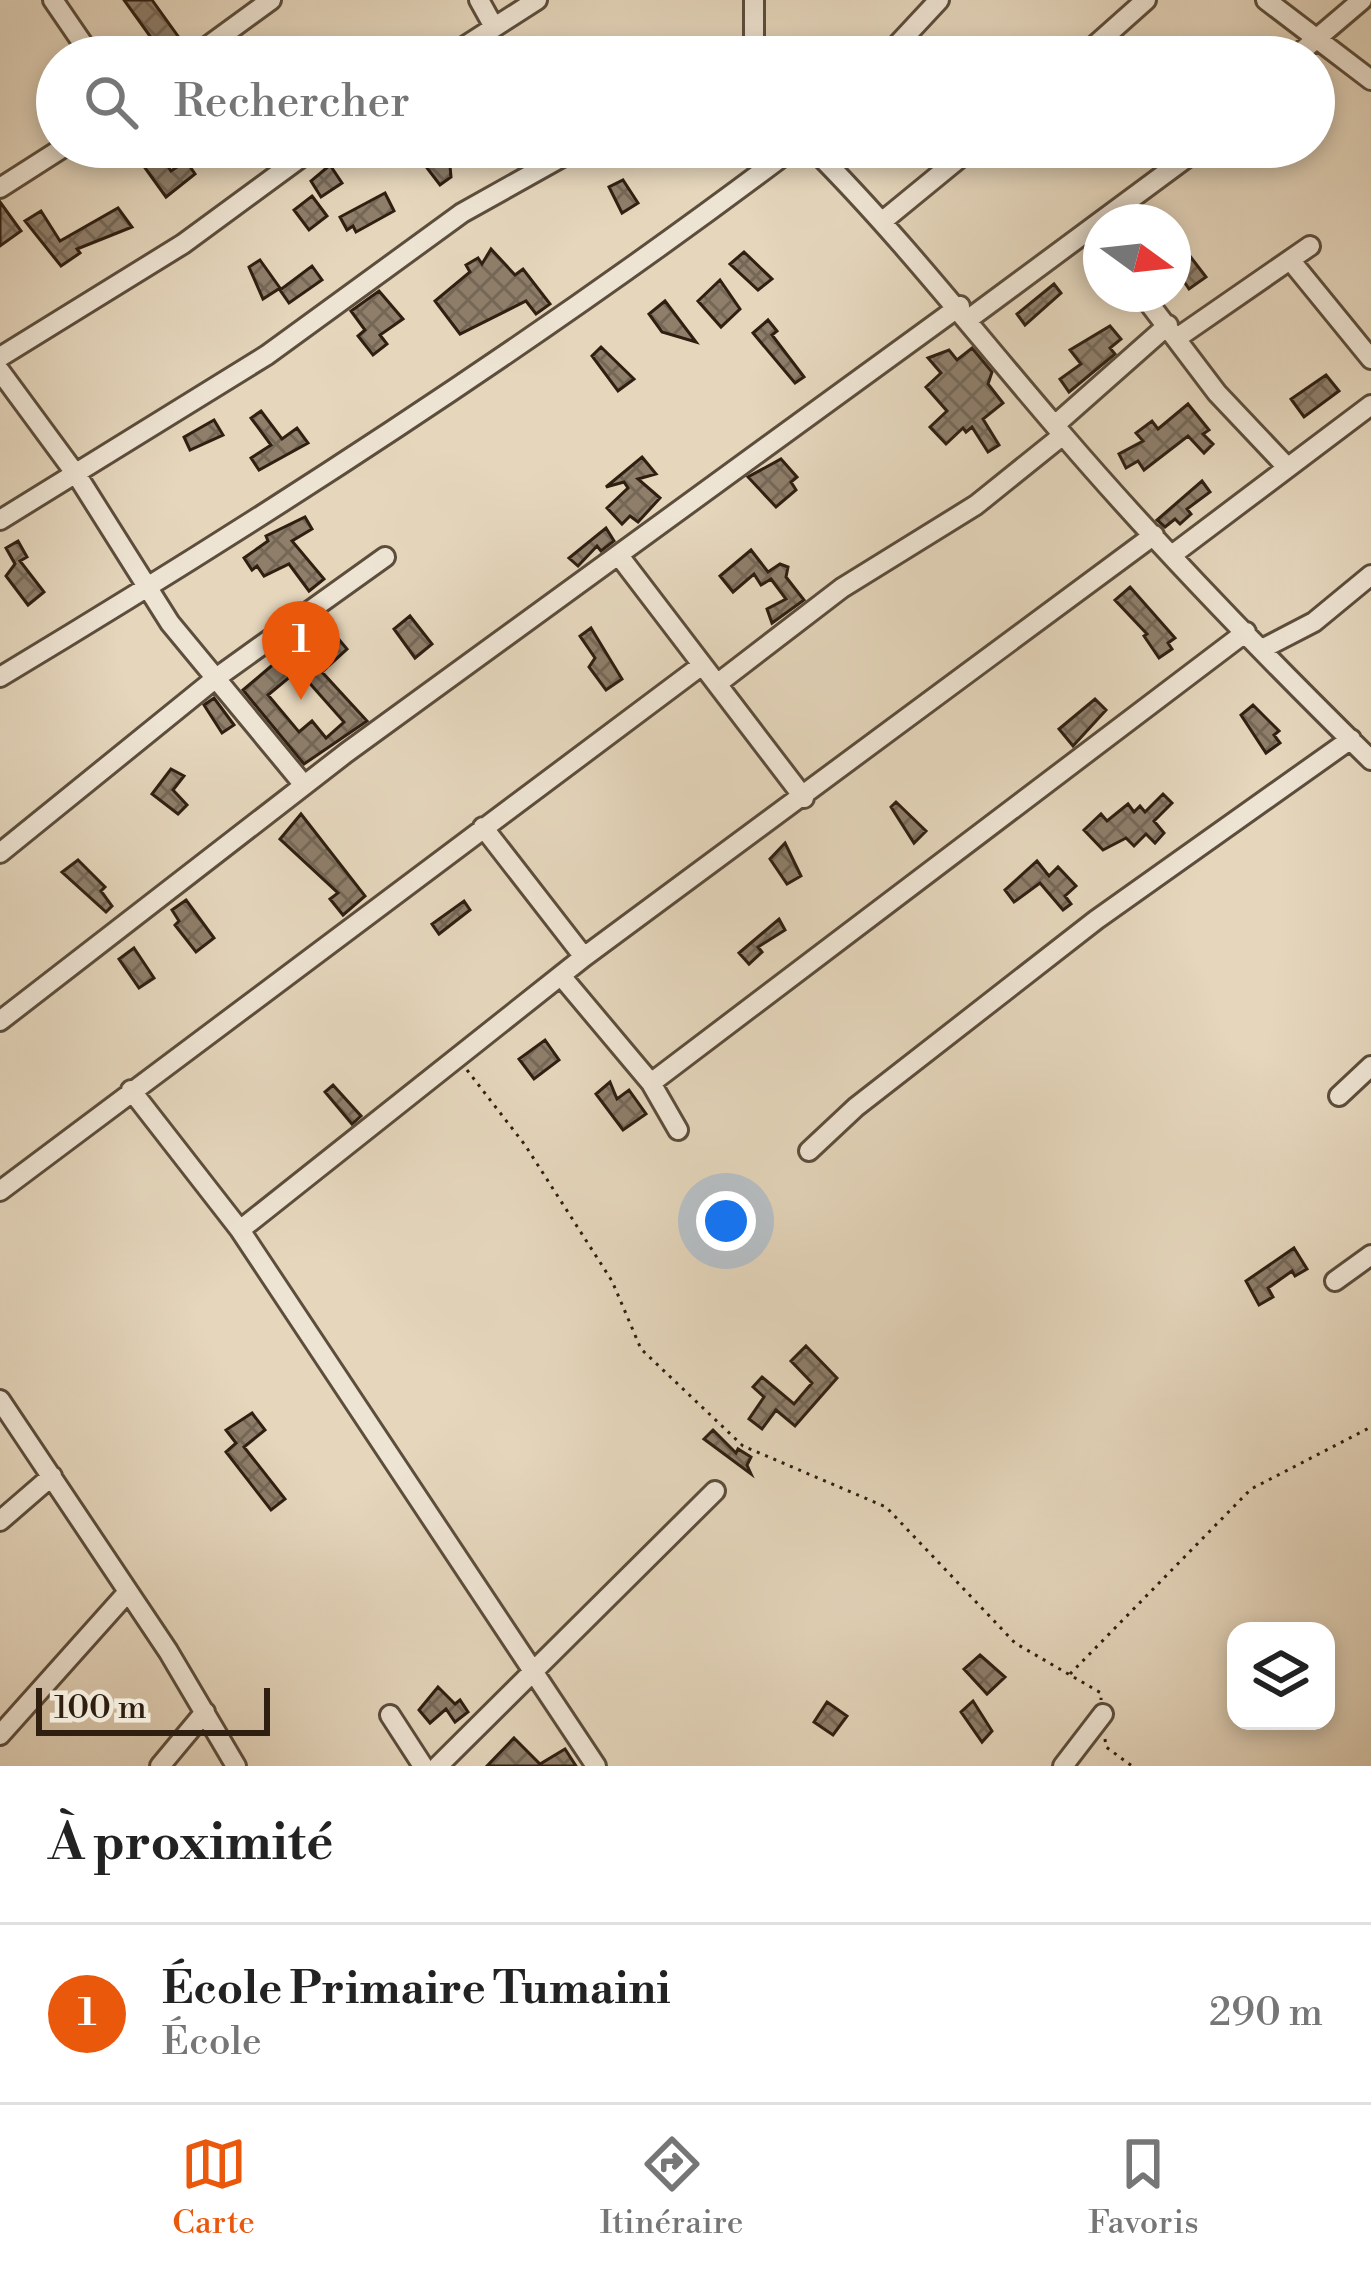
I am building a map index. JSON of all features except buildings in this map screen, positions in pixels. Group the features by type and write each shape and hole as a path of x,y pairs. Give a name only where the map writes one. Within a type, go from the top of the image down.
{"street":[{"path":"53,0 78,36"},
{"path":"222,36 271,0"},
{"path":"478,0 494,27"},
{"path":"480,36 537,0"},
{"path":"754,0 754,36"},
{"path":"906,36 939,0"},
{"path":"1106,36 1146,0"},
{"path":"1266,0 1318,36"},
{"path":"1320,36 1362,0"},
{"path":"1335,50 1371,80"},
{"path":"0,188 36,165"},
{"path":"0,356 183,244 286,168"},
{"path":"0,520 267,355 462,213 542,168"},
{"path":"0,677 328,475 654,253 767,168"},
{"path":"832,168 965,312 1059,430 1154,535 1370,756"},
{"path":"884,220 947,168"},
{"path":"1121,204 1172,168"},
{"path":"0,1022 127,928 304,785 1083,231"},
{"path":"717,684 842,588 976,505 1172,331 1310,246"},
{"path":"1291,261 1371,359"},
{"path":"1157,312 1217,394 1286,466"},
{"path":"0,371 25,412 78,476 146,590 304,785"},
{"path":"1172,554 1371,404"},
{"path":"240,1230 584,957 1154,535"},
{"path":"0,853 215,678 386,557"},
{"path":"620,557 804,797"},
{"path":"1262,649 1314,622 1371,574"},
{"path":"651,1083 1246,632"},
{"path":"0,1191 702,665"},
{"path":"809,1151 856,1107 1096,920 1351,740"},
{"path":"483,827 584,957"},
{"path":"562,977 651,1083 678,1130"},
{"path":"1340,1096 1371,1066"},
{"path":"131,1090 240,1230 596,1766"},
{"path":"1335,1281 1371,1255"},
{"path":"0,1400 236,1766"},
{"path":"0,1521 52,1476"},
{"path":"438,1766 716,1491"},
{"path":"0,1735 127,1593"},
{"path":"160,1766 205,1712"},
{"path":"1063,1766 1103,1714"},
{"path":"390,1715 423,1766"}],"path":[{"path":"459,1058 525,1145 612,1281 641,1349 743,1446 886,1507 1015,1643 1101,1693 1106,1747 1132,1766"},
{"path":"1070,1675 1251,1489 1371,1426"}],"place":[{"name":"École Primaire Tumaini","path":"301,700"}]}
